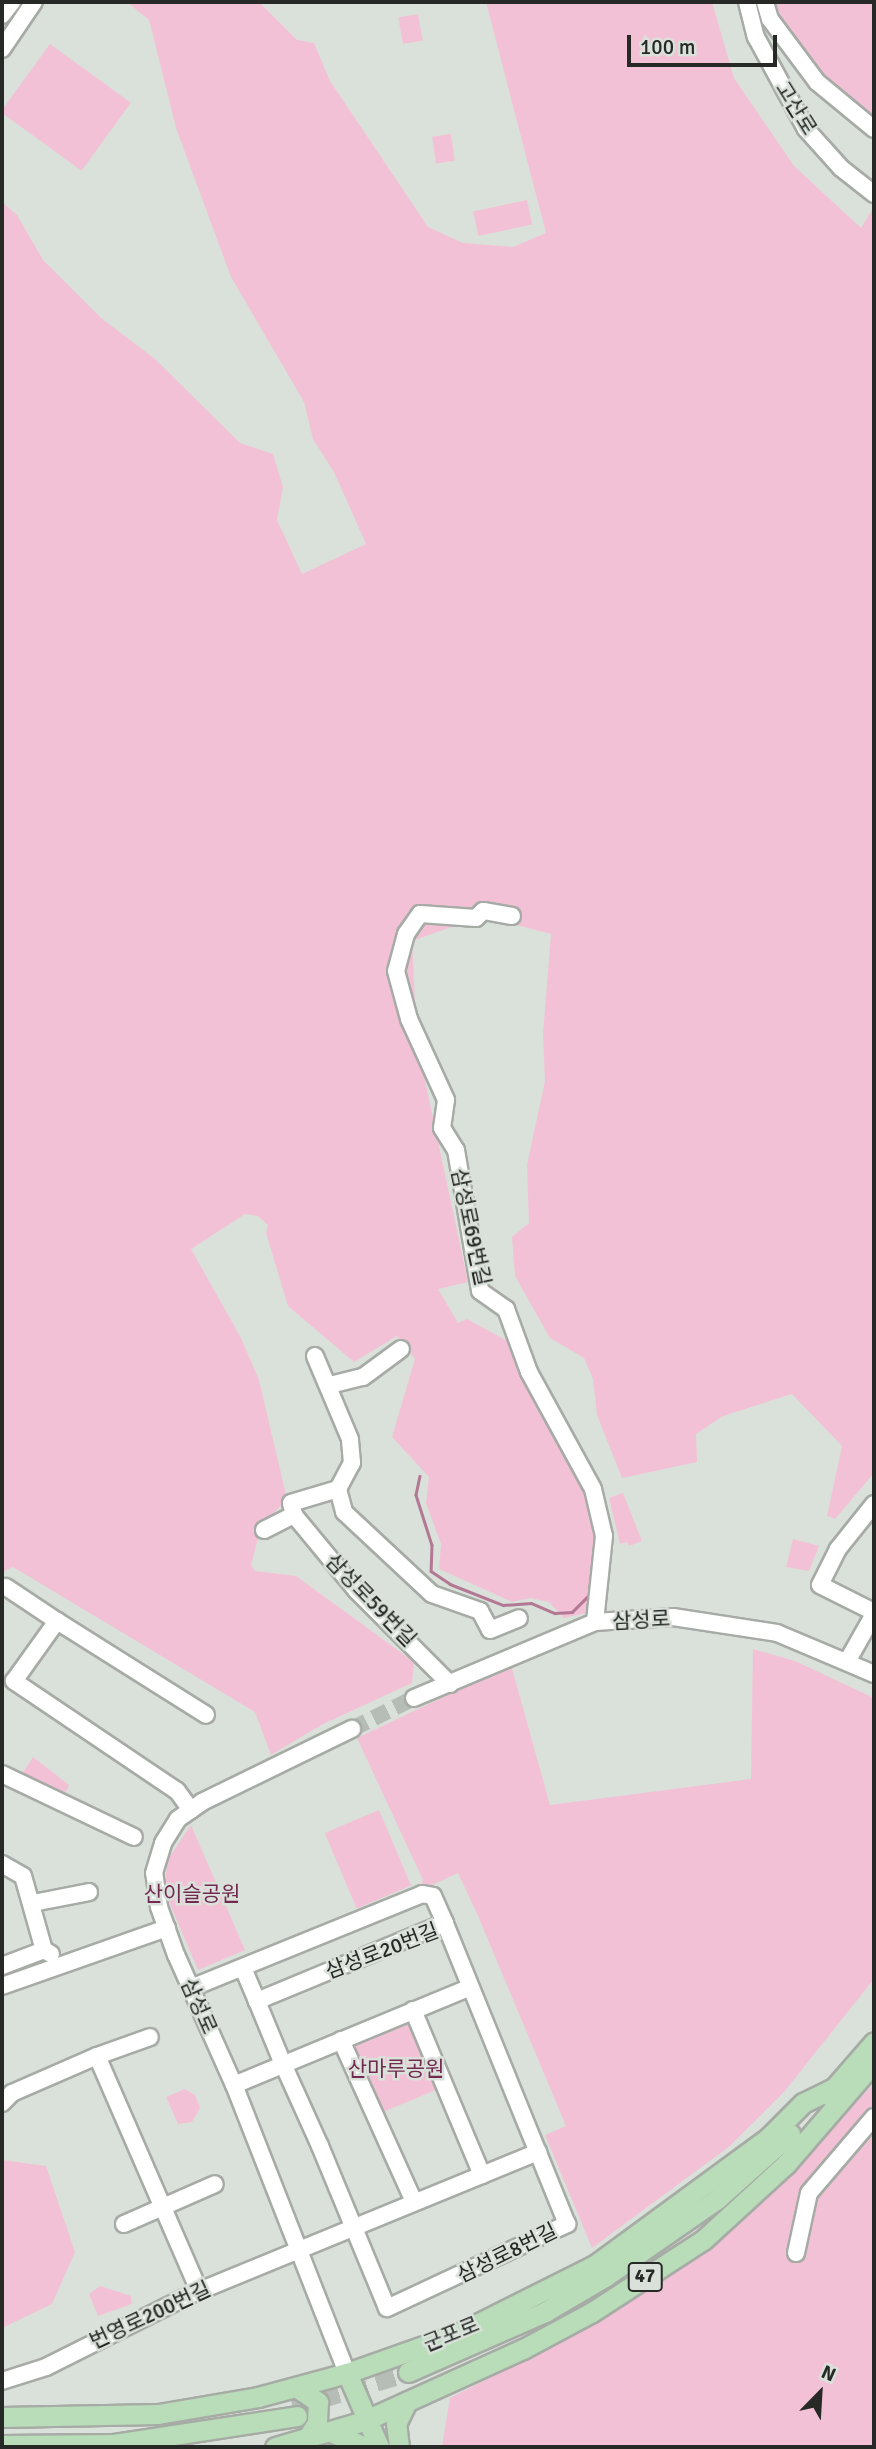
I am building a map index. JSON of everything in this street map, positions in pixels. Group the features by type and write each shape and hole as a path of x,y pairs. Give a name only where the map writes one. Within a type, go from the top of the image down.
{"main road":[{"name":"군포로","path":"275,2447 364,2421 411,2388 606,2276 716,2199 836,2087 874,2042"},
{"name":"군포로","path":"411,2388 551,2322 653,2257 777,2157 874,2060"},
{"name":"군포로","path":"411,2388 523,2349 592,2312 703,2240 786,2164 874,2060"},
{"name":"군포로","path":"2,2417 158,2414 296,2387 347,2373 457,2334 595,2265 760,2144 803,2103 836,2087"},
{"path":"399,2447 396,2424 411,2388 402,2386 397,2373 407,2351"},
{"path":"347,2373 364,2421 379,2447"},
{"path":"296,2387 318,2402 317,2423 306,2440"},
{"path":"2,2436 139,2432 295,2411 114,2444 2,2445"},
{"path":"331,2432 365,2447"}],"street":[{"path":"2,15 12,2"},
{"path":"2,49 34,2"},
{"name":"고산로","path":"747,2 756,37 806,129 841,168 874,194"},
{"name":"고산로","path":"765,2 770,19 817,82 874,129"},
{"name":"삼성로69번길","path":"512,916 483,911 476,918 420,914 406,934 396,971 410,1019 446,1100 442,1128 456,1150 480,1292 506,1309 529,1371 593,1489 604,1536 595,1622"},
{"path":"330,1385 363,1377 401,1349"},
{"path":"264,1530 293,1509 338,1489 352,1463 350,1439 330,1385 315,1356"},
{"path":"338,1489 344,1512 432,1594 480,1611 490,1630 519,1618"},
{"path":"848,1660 874,1613 820,1585 838,1549 874,1504"},
{"name":"삼성로59번길","path":"293,1509 356,1590 450,1684"},
{"path":"6,1587 206,1715"},
{"name":"삼성로","path":"414,1698 595,1622 673,1617 777,1633 848,1660 874,1674"},
{"path":"57,1621 8,1679 177,1791 191,1810"},
{"path":"82,1727 92,1713"},
{"name":"삼성로","path":"347,2373 234,2084 167,1928 154,1873 163,1843 178,1819 352,1729"},
{"path":"2,1774 134,1837"},
{"path":"4,1869 23,1877 33,1903 44,1950 68,1963"},
{"path":"33,1903 89,1892"},
{"path":"191,1988 426,1893 432,1896 445,1923"},
{"name":"삼성로20번길","path":"257,2001 445,1923 538,2151"},
{"path":"2,1986 167,1928"},
{"path":"2,1966 44,1950"},
{"path":"243,1968 353,2228"},
{"path":"234,2084 471,1987"},
{"path":"413,2010 482,2175"},
{"path":"2,2103 12,2093 97,2056 150,2037"},
{"path":"341,2040 414,2202"},
{"path":"97,2056 199,2291"},
{"path":"796,2253 809,2193 872,2125"},
{"path":"298,2250 538,2151"},
{"name":"삼성로8번길","path":"353,2228 387,2308 567,2224 538,2151"},
{"path":"124,2224 215,2184"},
{"name":"번영로200번길","path":"2,2381 46,2367 199,2291 298,2250"}],"green space":[{"path":"127,2 259,2 297,40 314,43 330,81 428,227 463,243 513,247 546,233 486,2 712,2 734,78 794,166 861,228 874,207 874,1473 835,1519 827,1516 842,1446 792,1394 723,1416 696,1434 697,1462 622,1478 597,1415 593,1379 584,1358 550,1338 515,1276 512,1237 529,1223 527,1165 545,1081 543,1034 551,934 482,916 412,941 417,1043 468,1282 438,1289 458,1323 467,1319 515,1345 557,1444 583,1480 600,1548 595,1602 586,1613 564,1618 549,1602 530,1598 512,1602 439,1569 441,1544 426,1503 429,1477 392,1437 415,1359 397,1336 354,1362 288,1306 266,1233 268,1225 258,1216 245,1214 191,1249 241,1338 259,1380 287,1499 261,1527 251,1565 255,1571 296,1576 414,1662 412,1683 323,1724 271,1755 255,1712 13,1567 2,1572 2,202 17,215 43,260 101,318 155,359 240,443 273,454 283,487 277,520 302,574 366,544 334,472 313,439 304,402 231,277 176,128 149,20"},
{"path":"772,2 874,2 874,126 825,88"},
{"path":"418,14 423,41 403,44 398,17"},
{"path":"50,44 131,103 82,171 2,113"},
{"path":"451,134 455,161 436,163 432,137"},
{"path":"527,200 532,224 478,236 473,211"},
{"path":"623,1493 642,1541 629,1546 627,1542 620,1544 609,1498"},
{"path":"793,1539 819,1546 809,1571 786,1567"},
{"path":"753,1649 795,1661 874,1698 874,1979 784,2092 730,2146 592,2248 545,2135 566,2126 478,1916 458,1873 419,1891 423,1880 357,1738 511,1665 550,1805 751,1779"},
{"path":"33,1757 69,1785 65,1794 22,1774"},
{"path":"379,1810 411,1885 357,1909 325,1833"},
{"name":"산이슬공원","path":"191,1825 245,1950 198,1970 164,1890 168,1859"},
{"name":"산마루공원","path":"403,2022 408,2024 436,2090 383,2112 356,2049 357,2041"},
{"path":"874,2084 874,2447 442,2446 450,2398 597,2323 703,2255"},
{"path":"185,2089 195,2095 200,2108 192,2122 178,2124 166,2097"},
{"path":"2,2160 46,2166 75,2252 52,2304 2,2328"},
{"path":"100,2286 131,2296 132,2304 98,2316 89,2294"}],"waterway":[{"path":"420,1476 416,1495 432,1545 431,1571 450,1584 503,1605 531,1603 555,1613 572,1612 590,1594"}],"tunnel":[{"path":"352,1729 414,1698"},
{"path":"293,2407 408,2372"}]}
